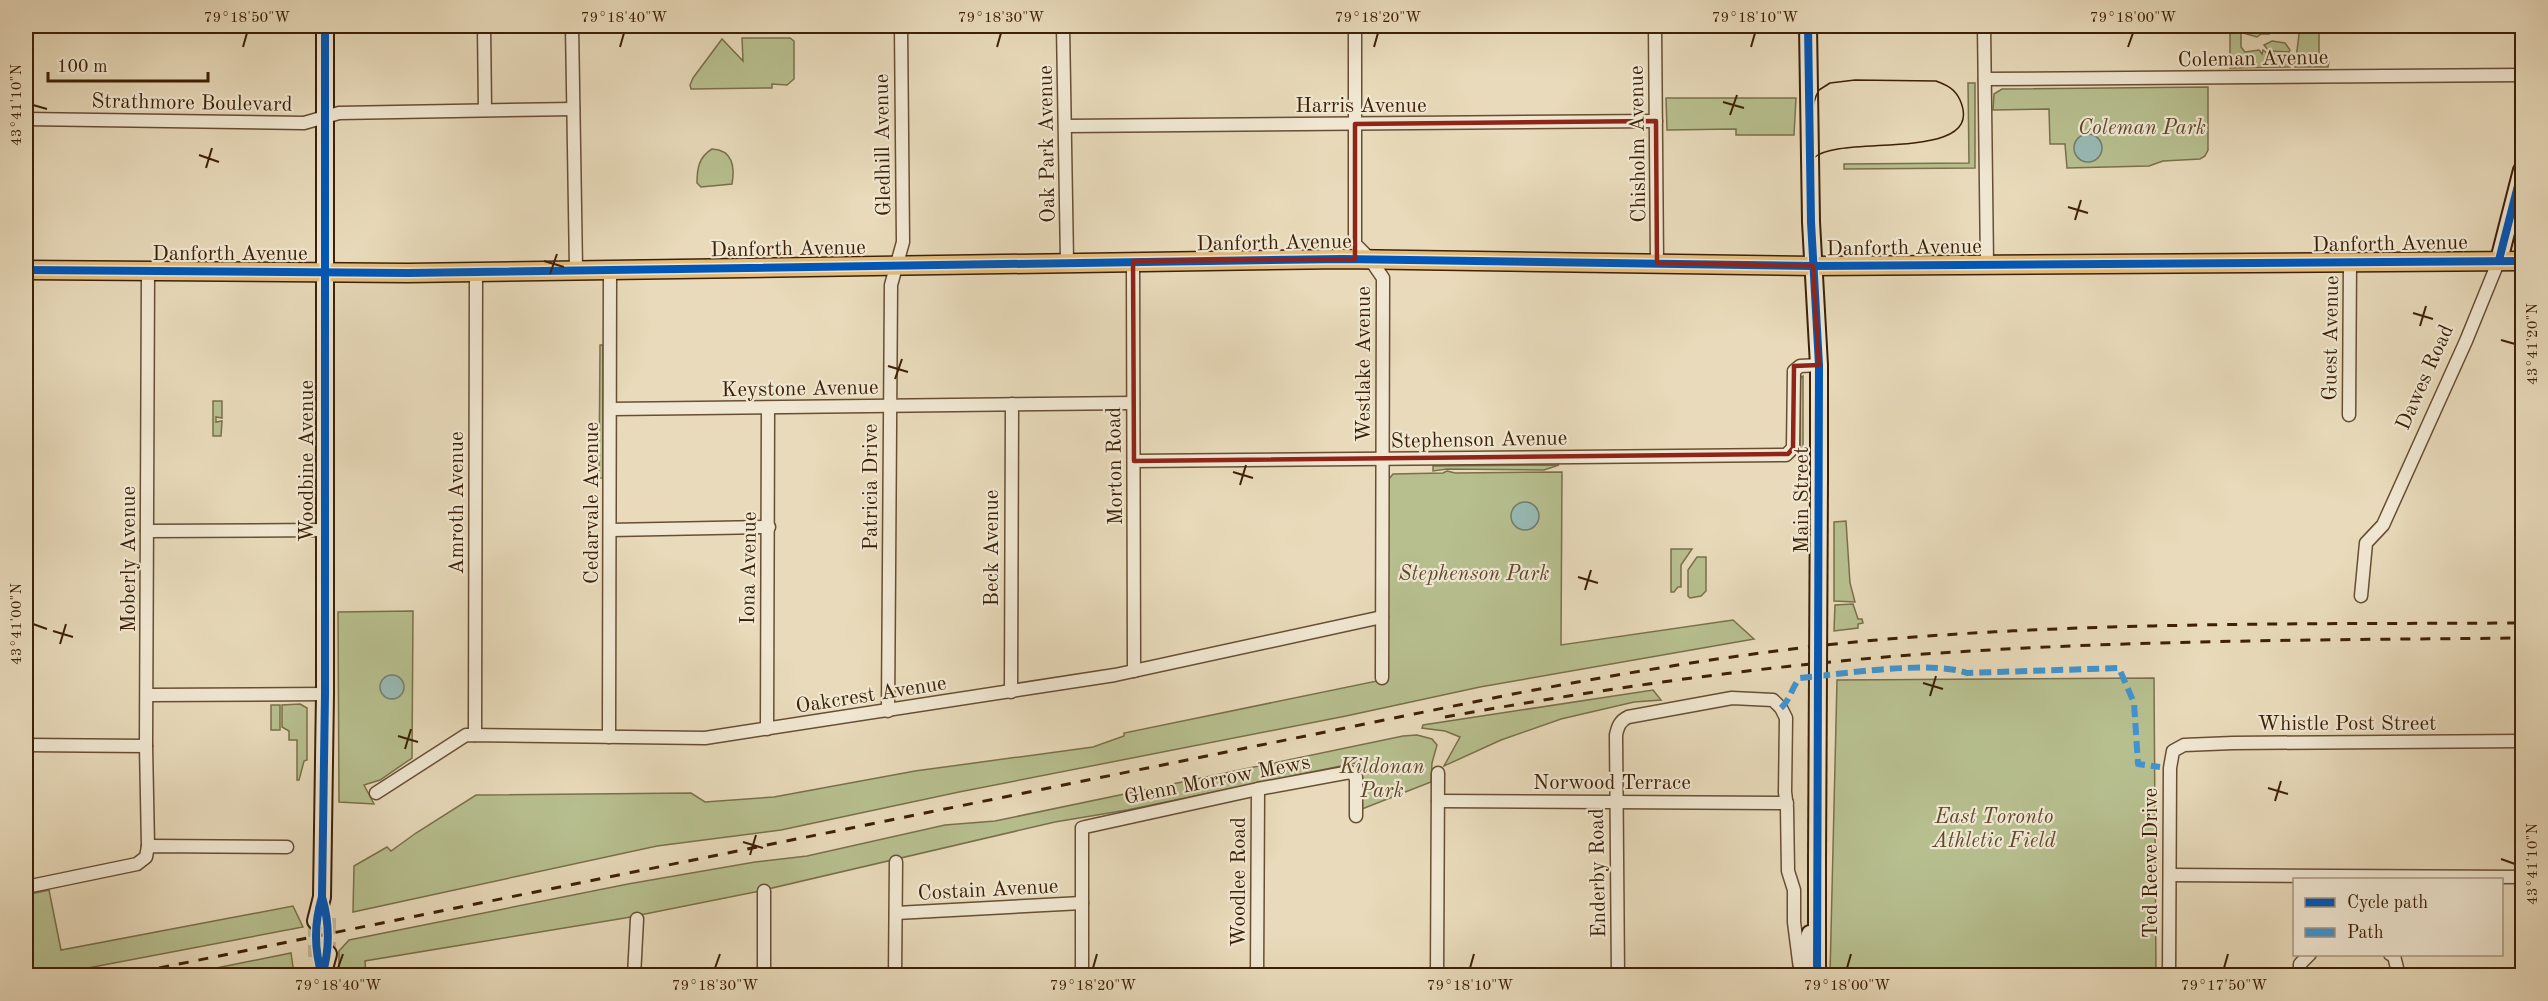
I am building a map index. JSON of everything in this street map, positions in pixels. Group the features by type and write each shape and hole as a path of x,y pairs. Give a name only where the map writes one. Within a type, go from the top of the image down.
{"main road":[{"name":"Danforth Avenue","path":"26,270 476,271 1068,261 1370,259 1813,266 2523,261"}],"street":[{"name":"Woodbine Avenue","path":"322,920 325,694 325,26"},
{"path":"484,26 485,110"},
{"path":"572,26 576,269"},
{"name":"Gledhill Avenue","path":"896,264 903,242 901,26"},
{"name":"Oak Park Avenue","path":"1063,26 1068,261"},
{"name":"Westlake Avenue","path":"1355,26 1355,244 1370,259 1383,278 1382,678"},
{"name":"Chisholm Avenue","path":"1655,26 1656,262"},
{"name":"Main Street","path":"1808,26 1813,266 1819,365 1817,975"},
{"path":"1984,26 1987,264"},
{"name":"Coleman Avenue","path":"1985,79 2523,75"},
{"name":"Strathmore Boulevard","path":"26,119 304,123 339,113 573,109"},
{"name":"Harris Avenue","path":"1066,126 1656,121"},
{"name":"Dawes Road","path":"2361,596 2366,543 2383,525 2466,341 2499,260 2523,170"},
{"name":"Morton Road","path":"1133,261 1134,671"},
{"name":"Guest Avenue","path":"2349,415 2350,261"},
{"name":"Patricia Drive","path":"888,711 891,285 896,264"},
{"name":"Cedarvale Avenue","path":"609,737 610,269"},
{"name":"Moberly Avenue","path":"148,271 146,746 148,846"},
{"name":"Amroth Avenue","path":"475,735 476,271"},
{"name":"Main Street","path":"1788,454 1793,448 1794,440 1794,371 1800,366 1819,365"},
{"name":"Keystone Avenue","path":"611,409 1133,403"},
{"name":"Beck Avenue","path":"1011,692 1012,404"},
{"name":"Iona Avenue","path":"767,729 768,408"},
{"name":"Stephenson Avenue","path":"1134,461 1788,454"},
{"path":"26,474 26,494"},
{"path":"610,530 769,527"},
{"path":"147,531 324,530"},
{"name":"Oakcrest Avenue","path":"376,793 466,735 705,738 1134,671 1382,616"},
{"path":"147,695 325,694"},
{"name":"Main Street","path":"1616,735 1622,720 1628,717 1732,698 1773,700 1781,708 1786,718 1785,792 1788,871 1794,890 1794,922 1801,975"},
{"name":"Enderby Road","path":"1616,735 1618,975"},
{"name":"Whistle Post Street","path":"2173,751 2184,745 2233,743 2523,741"},
{"path":"26,745 146,746"},
{"name":"Ted Reeve Drive","path":"2169,975 2170,768 2173,751"},
{"name":"Glenn Morrow Mews","path":"1082,903 1082,828 1092,824 1350,772 1356,777 1356,816"},
{"path":"1437,975 1438,773"},
{"name":"Woodlee Road","path":"1257,975 1258,789"},
{"name":"Norwood Terrace","path":"1438,801 1787,803"},
{"path":"26,887 137,864 146,857 148,846 287,847"},
{"path":"895,975 896,862"},
{"path":"2170,875 2523,877"},
{"path":"764,891 764,975"},
{"name":"Main Street","path":"1801,975 1817,898"},
{"path":"1082,903 1082,975"},
{"name":"Costain Avenue","path":"896,913 1082,903"},
{"path":"634,975 637,919"},
{"path":"322,955 322,975"},
{"path":"2300,975 2300,964 2308,956"},
{"path":"2394,956 2399,975"}],"highlighted area":[{"path":"1656,121 1657,263 1813,266 1819,365 1794,366 1793,448 1788,454 1768,456 1134,461 1133,261 1355,259 1355,124"}],"green space":[{"path":"2230,26 2241,26 2241,47 2245,52 2259,50 2262,54 2263,50 2268,54 2291,54 2290,67 2230,68"},
{"path":"2243,26 2269,26 2269,34 2261,34 2257,37 2243,33"},
{"path":"2300,26 2302,29 2311,31 2312,26 2319,26 2319,60 2329,61 2328,67 2295,67"},
{"path":"742,38 790,38 794,41 794,79 787,85 772,84 772,88 691,89 693,78 722,39 743,61"},
{"path":"2272,41 2285,43 2289,52 2269,51 2264,45"},
{"path":"1968,83 1975,83 1975,168 1844,169 1844,164 1969,163"},
{"name":"Coleman Park","path":"2208,87 2208,150 2205,156 2200,159 2163,161 2149,166 2067,168 2065,144 2050,144 2049,109 1993,110 1994,94 2002,89"},
{"path":"1666,98 1796,98 1794,135 1736,135 1736,129 1667,130"},
{"path":"712,149 724,152 731,160 732,184 701,187 697,183 700,163"},
{"path":"600,345 603,345 603,478 599,478"},
{"path":"1803,376 1803,464 1800,464 1800,382"},
{"path":"213,401 222,401 222,418 216,417 216,422 222,421 221,436 213,436"},
{"path":"1559,465 1544,470 1447,469 1433,471 1433,466"},
{"name":"Stephenson Park","path":"1447,471 1455,473 1562,472 1561,645 1733,620 1754,639 1480,687 781,830 657,846 353,912 354,866 387,847 391,851 476,795 691,793 705,802 774,797 915,771 1093,747 1124,736 1124,733 1387,679 1388,480 1393,474"},
{"path":"1846,521 1850,583 1855,602 1834,601 1834,522"},
{"path":"1671,549 1692,549 1681,565 1681,587 1674,592 1671,592"},
{"path":"1697,557 1706,557 1706,591 1701,596 1690,598 1688,596 1688,570"},
{"path":"1853,604 1858,619 1862,619 1863,623 1858,624 1858,628 1834,631 1835,605"},
{"path":"413,611 412,758 380,780 364,785 374,804 339,802 338,612"},
{"name":"East Toronto Athletic Field","path":"2154,678 2156,975 1830,975 1837,680"},
{"path":"1653,690 1661,700 1634,702 1561,719 1501,740 1444,766 1460,737 1445,731 1422,728 1423,725"},
{"path":"300,704 307,708 307,760 304,761 299,780 297,780 297,740 289,740 289,731 282,727 282,705"},
{"path":"271,705 280,705 280,730 271,730"},
{"name":"Kildonan Park","path":"1417,735 1432,739 1437,745 1432,763 1431,782 1362,809 1359,774 1355,763 1127,810 1055,822 755,892 625,918 365,961 366,975 339,976 339,951 349,940 628,884 755,862 807,856 945,825 995,821 1403,736"},
{"path":"49,890 61,950 293,906 303,927 51,975 26,975 26,895"},
{"path":"291,953 294,974 181,975"}],"water":[{"path":"2088,134 2098,138 2102,148 2098,158 2088,162 2078,158 2074,148 2078,138"},
{"path":"1525,502 1535,506 1539,516 1535,526 1525,530 1515,526 1511,516 1515,506"},
{"path":"392,675 400,679 404,687 400,695 392,699 384,695 380,687 384,679"}],"tunnel":[{"path":"328,918 328,954"},
{"path":"316,921 316,957"}],"tram line":[{"path":"1814,976 1817,387 1808,174 1810,166 1812,162 1813,160 1814,158 1829,151 1851,147 1907,144 1933,140 1953,133 1963,120 1960,100 1950,88 1936,81 1855,80 1830,83 1819,90 1813,105 1811,131 1812,157 1812,208 1821,357 1819,976"}],"railway":[{"path":"120,976 1513,694 1726,658 1834,644 2014,631 2232,624 2522,623"},
{"path":"1445,717 1671,681 1898,656 2132,644 2522,638"}],"marked path":[{"path":"1781,708 1800,678 1910,668 1951,669 1967,673 2119,668 2134,703 2138,764 2160,767"}],"cycle path":[{"path":"322,976 316,936 322,897 325,694 325,26"},
{"path":"1808,26 1811,222 1819,365 1817,976"},
{"path":"2499,260 2522,170"},
{"path":"26,270 408,273 1343,259 1813,266 2522,261"},
{"path":"322,897 328,936 322,976"}]}
